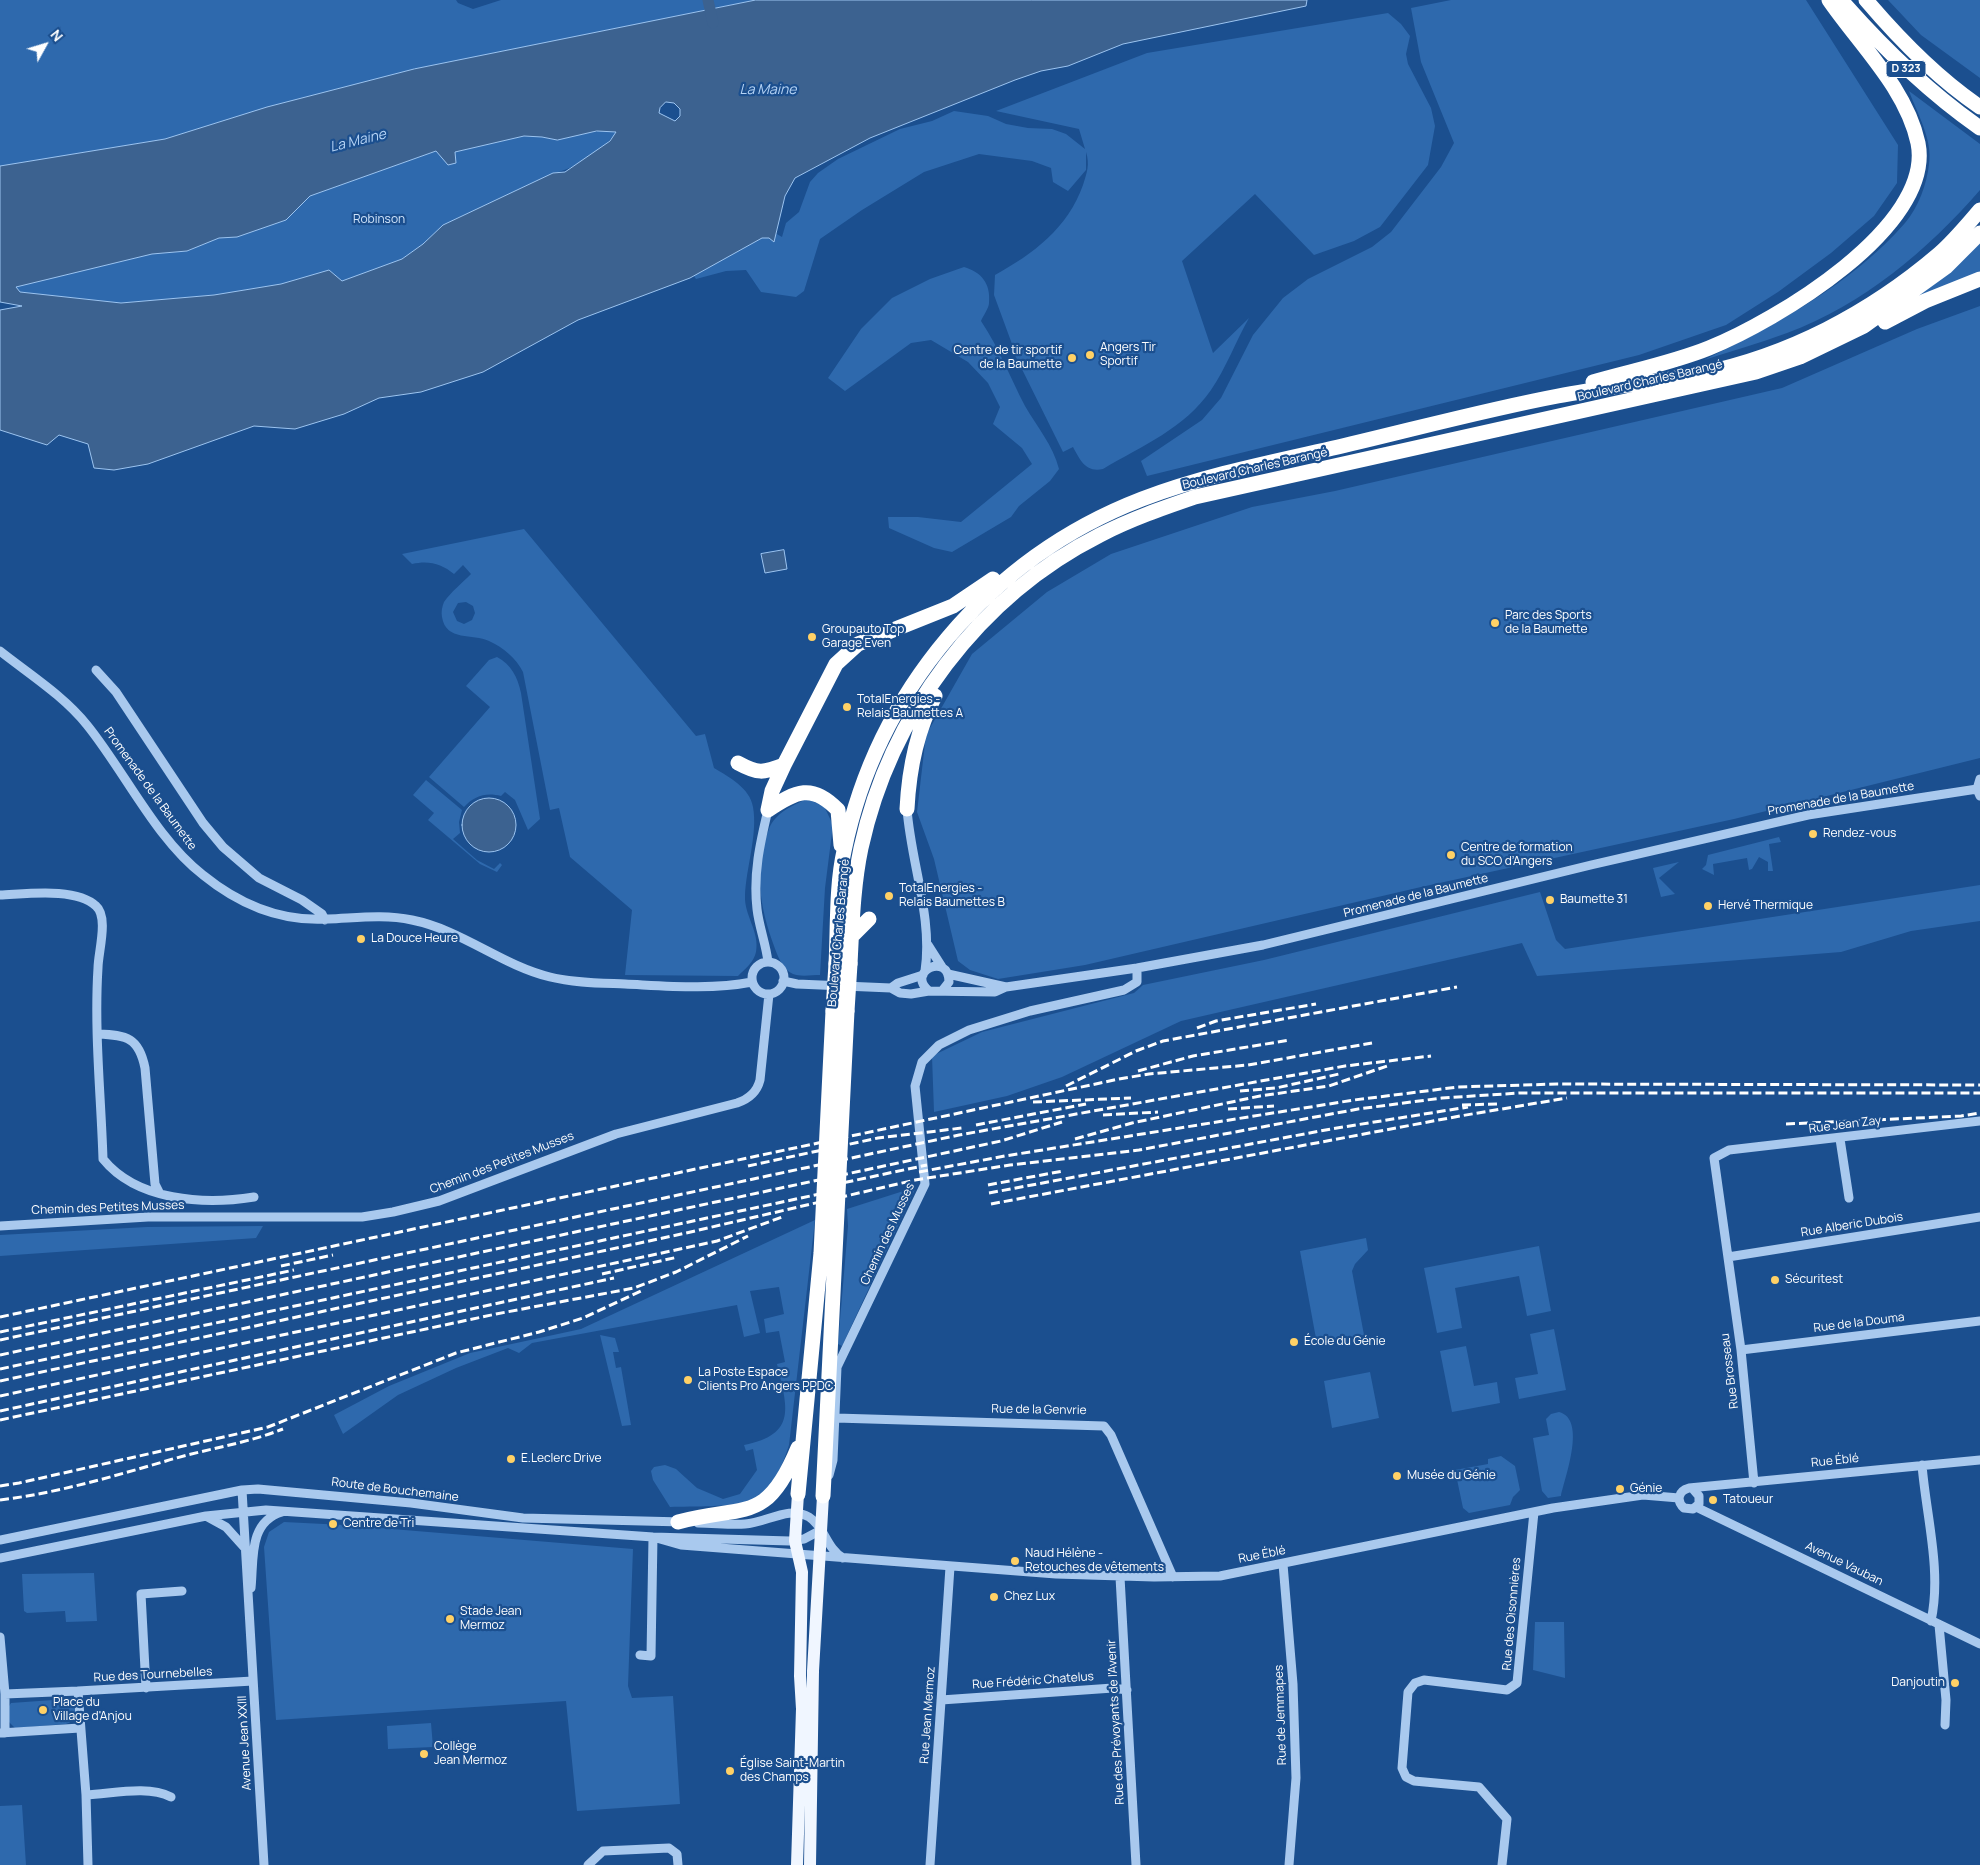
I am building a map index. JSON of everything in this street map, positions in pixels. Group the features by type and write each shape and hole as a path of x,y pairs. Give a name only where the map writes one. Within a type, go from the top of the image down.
{"highway":[{"path":"1556,396 1591,383 1708,349 1730,338 1785,308 1839,271 1883,233 1900,211 1915,182 1918,164 1918,145 1913,126 1894,87 1828,0"},
{"name":"D 323","path":"1841,0 1871,35 1909,72 1980,128"},
{"name":"D 323","path":"1866,0 1914,52 1977,104"},
{"name":"Boulevard Charles Barangé","path":"798,1494 821,1253 840,1011 843,964 843,855 862,786 875,751 898,708 947,638 976,605 1006,577 1091,522 1143,498 1170,489 1246,468 1556,396 1698,374 1774,352 1820,334 1873,303 1941,252 1980,210"},
{"path":"1834,342 1870,322 1910,295 1946,267 1980,233"},
{"path":"1834,342 1853,340 1926,301 1980,279"},
{"name":"Boulevard Charles Barangé","path":"843,964 851,937 860,850 870,810 892,754 913,714 964,641 1020,586 1050,565 1100,535 1155,511 1195,497 1756,372 1800,357 1834,342"},
{"path":"768,810 772,791 784,765 836,664 858,644 952,606 992,579 1006,577"},
{"path":"907,809 908,785 915,745 925,716 937,693 942,670"},
{"path":"738,763 754,772 766,772 784,765"},
{"path":"768,810 797,793 819,794 838,810 843,855"},
{"path":"851,937 868,919"},
{"name":"Boulevard Charles Barangé","path":"823,1496 838,1230 840,1011"},
{"path":"678,1522 700,1516 740,1512 761,1504 780,1486 804,1433"}],"main road":[{"name":"Boulevard Charles Barangé","path":"797,1865 802,1709 800,1676 802,1582 793,1513 798,1494"},
{"name":"Boulevard Charles Barangé","path":"810,1865 813,1671 823,1496"}],"street":[{"name":"Promenade de la Baumette","path":"0,651 66,704 86,724 176,850 200,874 227,894 254,907 277,916 303,919 396,917 428,924 457,934 511,962 550,977 594,982 677,986 752,982"},
{"name":"Promenade de la Baumette","path":"96,670 116,692 212,835 234,858 259,878 302,900 322,914 325,920"},
{"path":"1979,792 1980,779"},
{"name":"Promenade de la Baumette","path":"784,981 804,984 891,988 900,993 911,994 929,991 994,992 1006,987 1137,968 1263,945 1808,815 1979,792"},
{"path":"907,809 928,945 923,984 929,991"},
{"path":"768,810 758,851 756,883 757,911 768,962"},
{"path":"0,895 62,894 82,898 95,905 101,911 102,933 96,994 103,1159 122,1178 168,1197 238,1200 254,1197"},
{"path":"302,900 304,909 303,919"},
{"path":"928,945 945,971 949,982 942,991"},
{"path":"768,962 779,966 784,976 784,981 778,990 769,994 758,990 752,982 756,968 768,962"},
{"name":"Promenade de la Baumette","path":"891,988 924,973 934,966 945,971 1006,987"},
{"name":"Chemin des Musses","path":"836,1418 838,1367 925,1184 916,1086 922,1062 939,1045 969,1030 1030,1011 1124,990 1137,982 1137,968"},
{"name":"Chemin des Petites Musses","path":"0,1226 148,1218 362,1217 439,1201 616,1134 737,1103 748,1098 756,1090 760,1080 769,994"},
{"path":"98,1034 114,1035 136,1043 142,1051 155,1184 159,1192"},
{"name":"Rue Jean Zay","path":"1714,1158 1728,1150 1840,1139 1980,1120"},
{"path":"1840,1139 1849,1198"},
{"name":"Rue Brosseau","path":"1714,1158 1741,1350 1754,1483"},
{"name":"Rue Alberic Dubois","path":"1728,1257 1980,1217"},
{"name":"Rue de la Douma","path":"1741,1350 1980,1321"},
{"name":"Boulevard Charles Barangé","path":"823,1496 833,1460 836,1418"},
{"name":"Rue de la Genvrie","path":"836,1418 1104,1426 1111,1435 1173,1577"},
{"name":"Rue Éblé","path":"1693,1489 1980,1460"},
{"path":"1922,1465 1934,1576 1935,1623 1946,1700 1945,1725"},
{"path":"1693,1489 1700,1498 1696,1507 1684,1508 1680,1504 1679,1498 1683,1490 1693,1489"},
{"name":"Route de Bouchemaine","path":"0,1540 242,1490 326,1495 526,1518 745,1524 757,1523 793,1513"},
{"name":"Avenue Jean XXIII","path":"242,1490 264,1865"},
{"name":"Rue Éblé","path":"798,1556 1120,1577 1220,1576 1534,1512 1642,1495 1679,1498"},
{"name":"Avenue Vauban","path":"1696,1507 1980,1644"},
{"name":"Route de Bouchemaine","path":"0,1558 206,1516 286,1510 653,1537 796,1541 821,1530"},
{"name":"Avenue Jean XXIII","path":"249,1619 257,1533 270,1517 286,1510"},
{"name":"Rue des Oisonnières","path":"1502,1865 1507,1819 1479,1788 1414,1781 1406,1777 1402,1768 1406,1711 1408,1692 1419,1681 1507,1690 1517,1683 1534,1512"},
{"path":"793,1513 812,1519 821,1530 830,1547 845,1560"},
{"path":"206,1516 226,1527 244,1547"},
{"path":"640,1655 652,1656 653,1537"},
{"name":"Route de Bouchemaine","path":"653,1537 681,1545 798,1556"},
{"name":"Rue de Jemmapes","path":"1283,1564 1294,1684 1296,1778 1289,1865"},
{"name":"Rue Jean Mermoz","path":"930,1865 950,1567"},
{"name":"Rue des Prévoyants de l'Avenir","path":"1120,1577 1136,1865"},
{"path":"146,1688 141,1594 182,1591"},
{"path":"0,1637 5,1694 2,1733 80,1728"},
{"name":"Rue des Tournebelles","path":"88,1865 86,1795 78,1691 254,1681"},
{"name":"Rue Frédéric Chatelus","path":"941,1700 1113,1688 1127,1690"},
{"path":"5,1694 78,1691"},
{"path":"86,1795 146,1791 163,1793 171,1797"},
{"path":"588,1865 603,1851 669,1848 677,1854 678,1865"}],"green space":[{"path":"0,0 456,0 458,3 473,9 501,0 756,0 414,69 267,107 165,139 0,166"},
{"path":"1451,0 1806,0 1898,145 1897,183 1874,216 1831,253 1778,292 1726,325 1639,355 1147,476 1141,461 1202,420 1221,398 1253,335 1283,298 1308,279 1372,247 1391,232 1441,167 1454,143 1421,62 1411,8"},
{"path":"1888,0 1980,0 1980,78 1921,35"},
{"path":"1388,13 1401,24 1410,36 1406,54 1408,64 1431,108 1435,126 1428,165 1380,227 1354,241 1314,255 1255,194 1182,261 1213,353 1249,318 1221,373 1200,404 1176,426 1103,469 1097,470 1088,467 1081,461 1073,447 1063,452 1010,345 1012,344 994,295 995,275 1036,249 1059,227 1068,214 1086,176 1088,165 1086,152 1086,170 1068,191 1053,182 1051,168 1032,161 979,154 924,172 862,210 820,239 804,291 796,297 761,292 746,270 726,271 696,279 683,260 768,229 782,237 786,223 799,212 810,182 818,173 838,159 900,129 932,121 954,111 988,116 1006,124 1028,128 1052,129 1066,134 1085,149 1079,129 996,111 1147,53"},
{"path":"1909,91 1980,144 1980,190 1939,234 1893,274 1868,291 1815,321 1787,333 1704,360 1785,317 1837,284 1884,245 1910,217 1924,188 1930,155 1927,136"},
{"name":"Robinson","path":"597,131 617,131 597,151 579,163 553,173 443,225 423,244 402,259 342,281 329,270 281,284 214,295 121,303 20,292 15,287 152,254 187,251 219,238 237,237 286,220 310,196 436,151 455,152 524,136 557,140"},
{"path":"1980,242 1980,274 1917,297"},
{"path":"964,267 984,279 988,290 989,305 981,321 999,352 1025,406 1049,444 1059,469 1050,481 1019,506 1011,517 952,552 934,548 889,528 888,517 918,517 961,522 1032,464 1022,448 993,424 1000,407 988,383 968,362 931,340 911,343 845,391 828,378 861,329 892,298 930,279"},
{"name":"Parc des Sports de la Baumette","path":"1980,306 1980,758 1734,819 1421,887 1085,965 998,979 970,970 958,961 934,859 917,812 926,735 972,654 1047,592 1111,554 1252,507 1335,491 1782,388 1917,329"},
{"path":"524,529 696,736 705,734 714,768 732,779 748,794 753,807 753,840 745,903 757,945 755,956 738,976 625,975 632,910 570,857 559,808 550,810 523,672 513,658 500,647 483,639 454,633 445,625 442,617 444,602 471,574 463,565 454,574 435,564 424,562 412,564 402,554","holes":["466,602 473,606 475,613 472,620 464,624 457,621 453,612 458,603"]},
{"path":"497,657 506,663 513,672 521,693 540,819 528,830 515,800 505,792 501,796 490,794 481,796 472,800 464,807 429,777 490,707 466,686 489,660"},
{"path":"426,780 462,810 459,822 460,833 453,839 477,860 494,869 500,863 502,865 497,872 480,864 428,820 434,813 413,795"},
{"path":"807,799 824,806 833,825 825,888 820,975 803,976 789,972 783,966 777,954 762,903 760,873 764,844 772,823 785,810"},
{"path":"1779,837 1781,842 1769,844 1773,871 1768,871 1768,862 1759,857 1752,869 1749,870 1747,858 1713,864 1714,875 1702,869 1706,865 1708,855"},
{"path":"1679,862 1659,878 1675,894 1661,897 1653,868"},
{"path":"1980,885 1980,921 1911,931 1841,952 1537,976 1522,943 1181,1021 1062,1077 1007,1096 934,1112 932,1056 982,1032 1134,993 1143,985 1264,960 1540,892 1556,940 1565,949"},
{"path":"916,1187 842,1346 838,1344 848,1226 847,1209"},
{"path":"815,1220 789,1445 780,1469 771,1485 751,1500 722,1505 670,1507 653,1480 651,1471 654,1467 665,1465 676,1469 697,1488 723,1499 740,1494 757,1470 753,1449 746,1451 744,1445 773,1434 781,1426 784,1416 784,1393 777,1364 785,1362 779,1331 766,1333 764,1319 784,1314 779,1287 750,1291 760,1333 744,1337 737,1305 532,1343 519,1353 508,1348 456,1368 398,1395 343,1434 334,1415 389,1386 470,1353 581,1329"},
{"path":"263,1226 256,1238 0,1256 0,1235 147,1227"},
{"path":"1366,1238 1368,1250 1355,1264 1352,1271 1364,1335 1317,1344 1300,1251"},
{"path":"1539,1246 1551,1311 1527,1316 1519,1276 1455,1288 1462,1328 1437,1333 1424,1268"},
{"path":"1554,1329 1566,1390 1519,1399 1515,1378 1538,1374 1530,1334"},
{"path":"600,1335 615,1338 619,1352 613,1352 616,1368 621,1367 631,1425 622,1426"},
{"path":"1466,1346 1474,1386 1497,1382 1500,1403 1452,1412 1440,1351"},
{"path":"1370,1372 1379,1418 1332,1428 1324,1381"},
{"path":"1559,1412 1567,1417 1572,1425 1572,1450 1561,1496 1548,1498 1542,1491 1533,1438 1549,1435 1546,1419 1551,1414"},
{"path":"1501,1456 1515,1466 1520,1490 1513,1497 1510,1505 1469,1513 1463,1508 1455,1470 1488,1464 1488,1459"},
{"name":"Stade Jean Mermoz","path":"284,1522 344,1525 633,1549 628,1686 632,1698 673,1696 680,1804 577,1811 566,1701 276,1720 264,1547 269,1532"},
{"path":"94,1573 97,1621 66,1622 65,1611 27,1613 24,1611 22,1574"},
{"path":"1535,1622 1564,1622 1565,1678 1533,1670"},
{"path":"67,1699 72,1702 76,1712 73,1721 66,1724 15,1728 8,1721 8,1708 11,1703"},
{"path":"431,1723 433,1747 388,1749 387,1726"},
{"path":"22,1805 26,1865 0,1865 0,1806"}],"water":[{"name":"La Maine","path":"756,0 1307,0 1306,6 1123,44 1068,66 1041,71 1015,80 870,138 795,178 785,196 774,242 769,238 762,238 690,278 578,320 483,372 421,392 379,398 344,414 295,429 254,426 148,464 114,470 94,468 88,444 59,435 47,445 0,430 0,310 22,306 0,302 0,166 165,139 267,107 414,69","holes":["666,102 674,103 680,109 680,116 675,121 659,113 660,108","597,131 616,132 610,141 565,172 553,173 443,225 423,244 402,259 342,281 329,270 281,284 214,295 121,303 20,292 16,287 152,254 187,251 219,238 237,237 286,220 310,196 436,151 448,165 456,163 455,152 524,136 557,140"]},
{"path":"784,550 787,569 765,573 761,554"},
{"path":"484,798 494,798 504,802 512,810 516,825 512,840 504,848 494,852 484,852 474,848 466,840 462,830 462,820 466,810 474,802"}],"waterway":[{"path":"708,0 713,23"}],"railway":[{"path":"1066,1086 1136,1051 1163,1041 1457,987"},
{"path":"1197,1028 1216,1021 1316,1004"},
{"path":"1138,1071 1193,1056 1290,1040"},
{"path":"0,1317 1119,1079 1149,1074 1248,1065 1372,1043"},
{"path":"0,1340 959,1135 1345,1066 1431,1056"},
{"path":"1075,1139 1132,1123 1260,1096 1329,1086 1390,1065"},
{"path":"1240,1091 1276,1088 1339,1074"},
{"path":"919,1172 1005,1156 1354,1100 1458,1087 1557,1084 1980,1085"},
{"path":"0,1381 686,1233 915,1180 1010,1165 1139,1150 1358,1109 1442,1098 1520,1093 1980,1093"},
{"path":"1033,1102 1131,1098"},
{"path":"991,1204 1460,1116 1567,1098"},
{"path":"976,1125 1086,1104"},
{"path":"1462,1105 1497,1104"},
{"path":"1228,1109 1274,1106"},
{"path":"989,1193 1331,1129 1468,1107"},
{"path":"1103,1115 1158,1112"},
{"path":"1786,1124 1961,1116 1980,1113"},
{"path":"0,1355 1001,1141 1062,1122"},
{"path":"748,1166 878,1138 962,1128"},
{"path":"819,1188 927,1165"},
{"path":"988,1185 1063,1171"},
{"path":"0,1369 829,1192"},
{"path":"0,1396 717,1241 782,1217"},
{"path":"0,1420 496,1314 634,1288 676,1272 748,1236"},
{"path":"281,1266 333,1255"},
{"path":"602,1274 678,1257"},
{"path":"0,1332 294,1270"},
{"path":"0,1411 614,1278"},
{"path":"0,1486 268,1427 456,1353 539,1332 583,1318 643,1290"},
{"path":"0,1500 84,1484 254,1439 283,1429"}],"place":[{"name":"Angers Tir Sportif","path":"1090,355"},
{"name":"Centre de tir sportif de la Baumette","path":"1072,358"},
{"name":"Parc des Sports de la Baumette","path":"1495,623"},
{"name":"Groupauto Top Garage Even","path":"812,637"},
{"name":"TotalEnergies - Relais Baumettes A","path":"847,707"},
{"name":"Rendez-vous","path":"1813,834"},
{"name":"Centre de formation du SCO d’Angers","path":"1451,855"},
{"name":"TotalEnergies - Relais Baumettes B","path":"889,896"},
{"name":"Baumette 31","path":"1550,900"},
{"name":"Hervé Thermique","path":"1708,906"},
{"name":"La Douce Heure","path":"361,939"},
{"name":"Sécuritest","path":"1775,1280"},
{"name":"École du Génie","path":"1294,1342"},
{"name":"La Poste Espace Clients Pro Angers PPDC","path":"688,1380"},
{"name":"E.Leclerc Drive","path":"511,1459"},
{"name":"Musée du Génie","path":"1397,1476"},
{"name":"Génie","path":"1620,1489"},
{"name":"Tatoueur","path":"1713,1500"},
{"name":"Centre de Tri","path":"333,1524"},
{"name":"Naud Hélène - Retouches de vêtements","path":"1015,1561"},
{"name":"Chez Lux","path":"994,1597"},
{"name":"Stade Jean Mermoz","path":"450,1619"},
{"name":"Danjoutin","path":"1955,1683"},
{"name":"Place du Village d'Anjou","path":"43,1710"},
{"name":"Collège Jean Mermoz","path":"424,1754"},
{"name":"Église Saint-Martin des Champs","path":"730,1771"}]}
